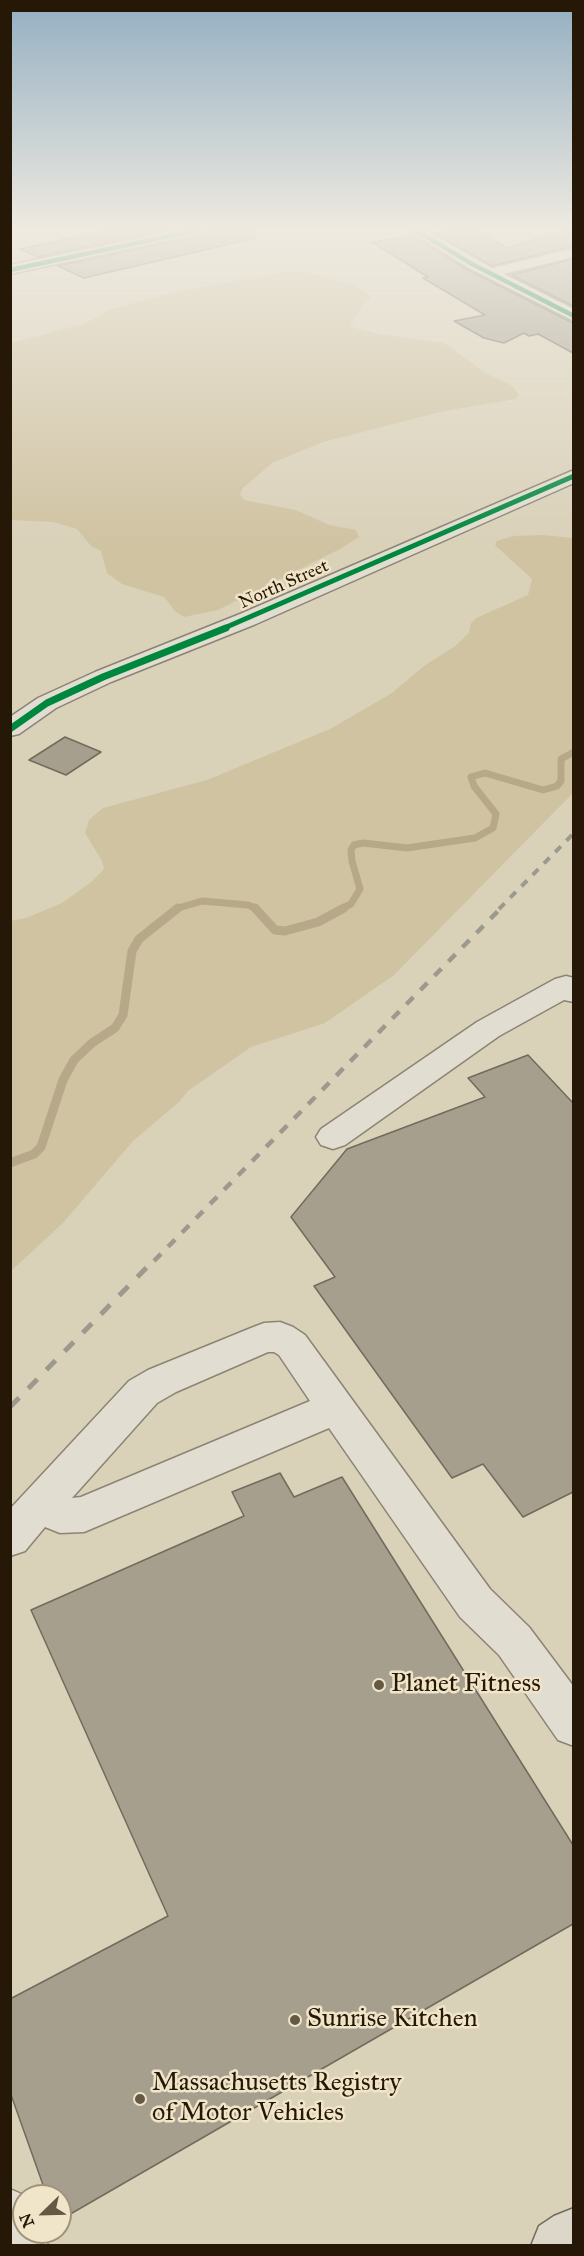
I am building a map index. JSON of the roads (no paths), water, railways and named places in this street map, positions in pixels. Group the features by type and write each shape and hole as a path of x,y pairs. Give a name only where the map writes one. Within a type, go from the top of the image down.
{"main road":[{"path":"559,2246 573,2236"}],"street":[{"name":"North Street","path":"10,729 47,703 248,619 573,476"},
{"path":"333,1137 488,1029 570,989"},
{"path":"10,1538 133,1401 149,1388 269,1336 280,1336 289,1341 472,1599 514,1641 573,1725"},
{"path":"41,1503 60,1515 84,1514 337,1407"},
{"path":"10,2217 20,2246"}],"waterway":[{"path":"341,909 351,904 360,889 352,861 351,850 354,845 363,843 407,848 475,838 493,828 496,814 474,786 471,777 485,773 543,790 557,786 561,781 561,759 574,752"},
{"path":"178,908 202,901 248,905 255,908"},
{"path":"10,1163 34,1154 41,1147 63,1080 74,1060 92,1043 115,1028 123,1015 132,951 139,939 178,908"},
{"path":"255,908 275,930 285,931 318,922 344,908"}],"railway":[{"path":"499,909 574,833"},
{"path":"154,1261 501,908"},
{"path":"10,1407 155,1259"}],"place":[{"name":"Planet Fitness","path":"379,1685"},
{"name":"Sunrise Kitchen","path":"295,2020"},
{"name":"Massachusetts Registry of Motor Vehicles","path":"140,2099"}]}
